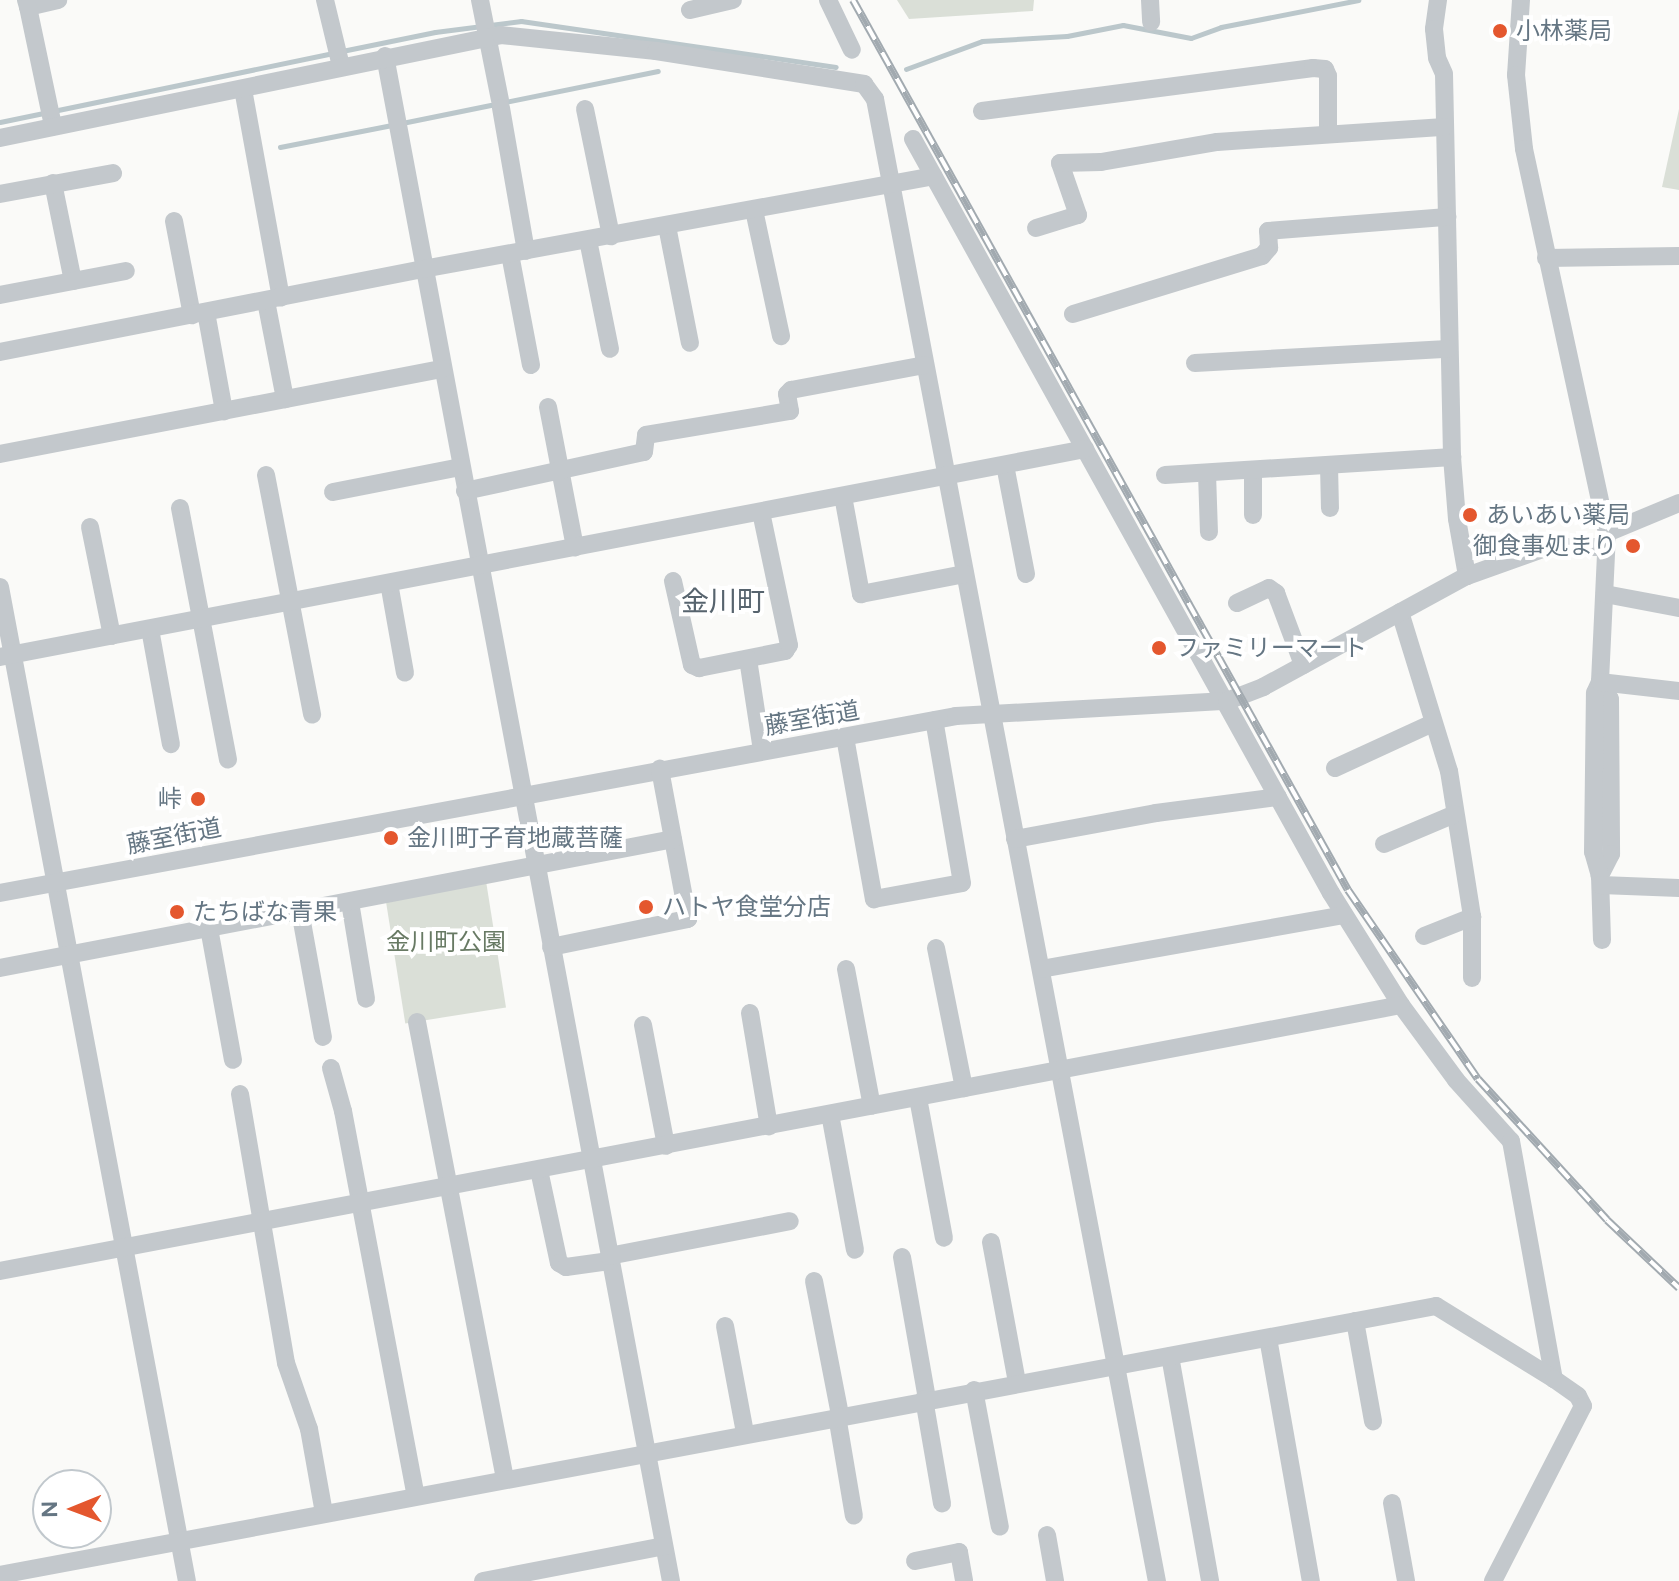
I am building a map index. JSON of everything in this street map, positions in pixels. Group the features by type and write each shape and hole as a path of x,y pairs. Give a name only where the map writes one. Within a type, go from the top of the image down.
{"street":[{"path":"51,116 27,3 58,0"},
{"path":"325,0 340,62"},
{"path":"690,10 733,0"},
{"path":"828,0 852,50"},
{"path":"1150,0 1151,22"},
{"path":"1438,0 1434,29 1437,58 1444,74 1452,457 1457,519 1467,576"},
{"path":"1521,0 1516,75 1524,149 1606,540 1600,682 1610,699 1611,854 1600,880 1602,940"},
{"path":"0,138 51,116 243,89 340,62 385,56 485,22 543,36 864,84 875,99 1157,1581"},
{"path":"485,22 500,104 531,365"},
{"path":"385,56 671,1581"},
{"path":"982,111 1313,68 1325,69 1328,76 1328,133"},
{"path":"243,89 285,399"},
{"path":"585,109 611,236"},
{"path":"1036,228 1078,215 1060,163 1132,157 1176,146 1445,127"},
{"path":"913,139 1344,915 1401,1005 1456,1080 1511,1141 1554,1379"},
{"path":"0,194 113,173"},
{"path":"0,352 423,269 934,176"},
{"path":"53,183 73,281"},
{"path":"754,210 781,336"},
{"path":"1073,314 1262,256 1269,248 1268,231 1447,217"},
{"path":"174,221 224,411"},
{"path":"667,226 690,343"},
{"path":"588,240 610,349"},
{"path":"1546,258 1679,256"},
{"path":"0,295 126,271"},
{"path":"1195,363 1448,349"},
{"path":"465,491 562,473 644,452 646,435 790,411 787,394 791,390 925,365"},
{"path":"0,454 442,369"},
{"path":"548,407 575,547"},
{"path":"6,656 1085,449"},
{"path":"1165,475 1452,457"},
{"path":"1005,465 1026,574"},
{"path":"1329,465 1330,508"},
{"path":"333,492 461,467"},
{"path":"1253,470 1253,515"},
{"path":"1207,473 1209,532"},
{"path":"266,475 312,715"},
{"path":"843,496 861,594 965,574"},
{"path":"1606,540 1679,503"},
{"path":"180,508 228,759"},
{"path":"673,581 692,665 699,668 776,654 789,645 761,512"},
{"path":"90,527 112,636"},
{"name":"藤室街道","path":"0,893 934,720 991,713 1227,701 1250,694 1467,576 1548,547 1606,540"},
{"path":"389,583 405,673"},
{"path":"0,587 6,656 57,882 187,1581"},
{"path":"1237,603 1269,588 1276,593 1303,665"},
{"path":"1605,594 1679,608"},
{"path":"1400,612 1449,771 1472,917 1472,978"},
{"path":"150,629 171,744"},
{"path":"748,659 762,750"},
{"path":"1600,682 1679,691"},
{"path":"845,737 874,899 947,886 962,883 934,720"},
{"path":"1335,768 1433,723"},
{"path":"551,947 688,919 660,769"},
{"path":"1015,839 1156,813 1278,797"},
{"path":"1384,844 1455,814"},
{"path":"0,968 673,839"},
{"path":"1600,880 1679,888"},
{"path":"350,902 366,999"},
{"path":"300,911 323,1037"},
{"path":"1041,969 1344,915"},
{"path":"1424,936 1472,917"},
{"path":"209,928 233,1060"},
{"path":"936,948 964,1088"},
{"path":"846,969 872,1106"},
{"path":"0,1271 1401,1005"},
{"path":"750,1013 769,1126"},
{"path":"417,1022 452,1186 505,1479"},
{"path":"643,1025 666,1146"},
{"path":"331,1068 416,1496"},
{"path":"240,1094 286,1363 309,1429 324,1513"},
{"path":"918,1098 944,1238"},
{"path":"830,1114 855,1250"},
{"path":"539,1170 559,1263 566,1267 790,1221"},
{"path":"991,1242 1017,1382"},
{"path":"902,1257 942,1503"},
{"path":"814,1281 854,1516"},
{"path":"0,1575 925,1399 1436,1306 1554,1379 1578,1396 1583,1406 1493,1581"},
{"path":"1355,1321 1373,1421"},
{"path":"725,1326 745,1433"},
{"path":"1268,1338 1311,1581"},
{"path":"1170,1356 1210,1581"},
{"path":"974,1390 1000,1527"},
{"path":"1392,1503 1406,1581"},
{"path":"1047,1535 1055,1581"},
{"path":"483,1581 664,1546"},
{"path":"915,1561 959,1552 964,1581"}],"green space":[{"path":"897,0 1034,0 1033,11 909,19"},
{"path":"1679,109 1679,190 1662,187"},
{"name":"金川町公園","path":"486,881 506,1007 405,1023 385,897"}],"waterway":[{"path":"906,69 982,41 1067,36 1123,25 1191,38 1221,27 1358,0"},
{"path":"342,51 435,32 521,21 836,67"},
{"path":"0,122 332,53"},
{"path":"402,123 658,71"},
{"path":"280,147 392,125"}],"railway":[{"path":"853,0 1348,890 1478,1079 1607,1220 1679,1288"}],"place":[{"name":"小林薬局","path":"1500,31"},
{"name":"あいあい薬局","path":"1470,515"},
{"name":"御食事処まり","path":"1633,546"},
{"name":"ファミリーマート","path":"1159,648"},
{"name":"峠","path":"198,799"},
{"name":"金川町子育地蔵菩薩","path":"391,838"},
{"name":"ハトヤ食堂分店","path":"646,907"},
{"name":"たちばな青果","path":"177,912"}],"district":[{"name":"金川町","path":"723,601"}]}
